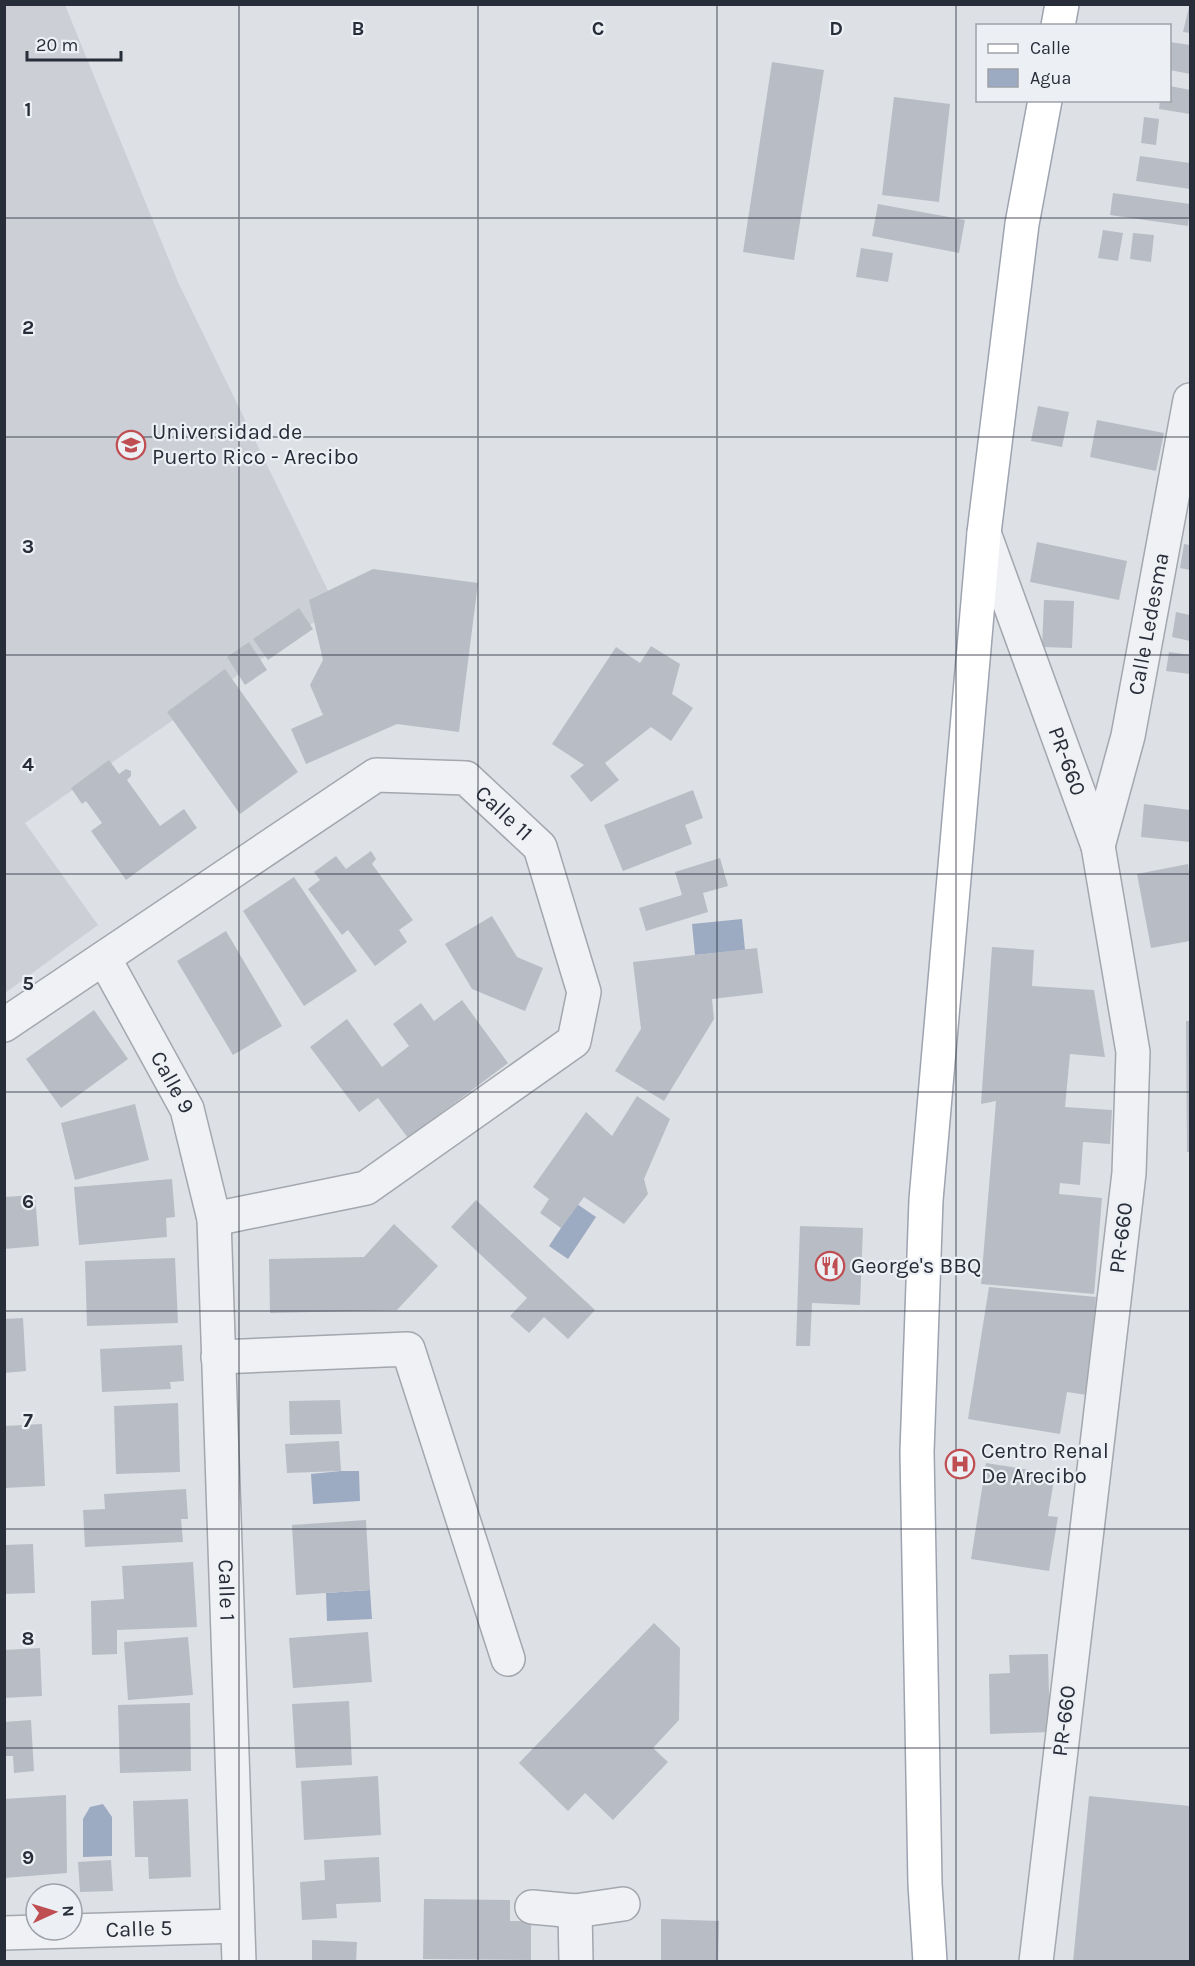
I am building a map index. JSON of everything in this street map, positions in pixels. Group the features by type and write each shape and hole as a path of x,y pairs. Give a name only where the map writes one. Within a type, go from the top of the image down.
{"main road":[{"path":"1058,24 1062,4"},
{"path":"930,1962 925,1884 916,1452 926,1211 984,533 1022,224 1045,102"}],"street":[{"name":"Calle Ledesma","path":"1098,846 1128,736 1191,400"},
{"name":"PR-660","path":"984,533 1098,846 1133,1052 1129,1173 1036,1962"},
{"name":"Calle 11","path":"4,1025 376,775 466,778 540,847 584,992 574,1041 366,1188 214,1218"},
{"name":"Calle 9","path":"104,958 187,1108 214,1218"},
{"name":"Calle 1","path":"214,1218 239,1962"},
{"path":"218,1357 408,1349 508,1659"},
{"path":"532,1907 575,1911 622,1904"},
{"path":"575,1911 576,1962"},
{"name":"Calle 5","path":"4,1933 237,1926"}],"shaded area":[{"name":"Universidad de Puerto Rico - Arecibo","path":"5,5 65,5 178,282 336,607 25,823 98,925 5,993"}],"water":[{"path":"742,919 745,950 695,955 692,924"},
{"path":"577,1204 596,1217 568,1259 549,1246"},
{"path":"359,1471 360,1501 313,1504 311,1474"},
{"path":"370,1590 372,1619 327,1621 326,1593"},
{"path":"103,1804 112,1817 112,1856 83,1857 83,1819 90,1807"}],"building":[{"path":"1190,7 1190,33 1183,32"},
{"path":"1171,42 1190,45 1190,74 1171,70"},
{"path":"772,62 824,70 794,260 743,252"},
{"path":"1171,86 1190,90 1190,114 1159,109 1160,102 1171,102"},
{"path":"894,97 950,104 939,202 882,195"},
{"path":"1144,117 1159,119 1156,145 1141,143"},
{"path":"1140,156 1190,163 1190,189 1136,181"},
{"path":"1113,193 1190,204 1188,226 1110,215"},
{"path":"878,204 965,220 959,253 872,236"},
{"path":"1103,230 1123,233 1118,261 1098,258"},
{"path":"1133,233 1154,235 1151,262 1130,259"},
{"path":"861,248 893,253 888,282 856,277"},
{"path":"1038,406 1069,412 1062,447 1031,441"},
{"path":"1097,420 1164,433 1156,471 1090,457"},
{"path":"1037,542 1127,561 1119,600 1030,582"},
{"path":"1184,544 1190,545 1190,570 1180,568"},
{"path":"373,569 478,583 459,732 397,724 306,764 291,729 323,715 310,685 323,660 309,600"},
{"path":"1044,600 1074,601 1072,648 1042,647"},
{"path":"299,608 313,629 268,660 253,639"},
{"path":"1176,612 1190,615 1190,641 1172,637"},
{"path":"249,642 267,670 245,685 227,657"},
{"path":"651,646 680,664 672,694 693,708 671,741 651,727 605,763 619,780 591,802 570,776 584,765 552,744 616,647 640,663"},
{"path":"1169,652 1190,655 1190,674 1166,671"},
{"path":"225,669 298,772 240,814 167,712"},
{"path":"109,760 119,774 126,769 131,771 131,776 127,780 160,826 184,809 197,828 126,880 91,831 102,823 86,801 82,804 71,788"},
{"path":"693,790 703,818 685,825 692,844 623,871 604,825"},
{"path":"1144,804 1190,810 1190,842 1141,837"},
{"path":"371,851 376,859 372,864 413,920 399,930 407,942 375,966 348,930 342,935 308,889 320,880 314,872 336,856 346,869"},
{"path":"720,858 728,886 703,893 708,912 646,931 639,908 682,895 675,872"},
{"path":"1188,864 1190,941 1151,948 1137,874"},
{"path":"294,877 357,971 304,1006 243,911"},
{"path":"492,916 517,957 543,968 525,1011 472,989 445,944"},
{"path":"226,931 282,1026 233,1055 177,961"},
{"path":"992,947 1034,950 1032,986 1094,990 1105,1057 1070,1054 1065,1107 1112,1110 1110,1144 1083,1142 1080,1185 1060,1183 1059,1194 1102,1198 1094,1294 981,1284 996,1101 981,1104"},
{"path":"757,948 763,993 712,999 714,1019 664,1101 615,1071 641,1029 633,962"},
{"path":"462,1000 508,1063 408,1138 378,1098 359,1112 310,1047 347,1019 382,1067 409,1046 393,1024 421,1003 434,1021"},
{"path":"94,1010 128,1059 61,1108 26,1059"},
{"path":"1186,1021 1190,1021 1190,1152 1187,1152"},
{"path":"637,1096 670,1119 644,1179 648,1194 624,1224 584,1197 561,1228 540,1213 549,1199 533,1187 586,1112 612,1136"},
{"path":"135,1104 149,1160 75,1180 61,1123"},
{"path":"172,1179 175,1217 166,1218 167,1237 79,1245 74,1187"},
{"path":"35,1195 39,1246 4,1249 4,1197"},
{"path":"476,1200 595,1310 568,1339 544,1317 529,1333 510,1316 527,1298 451,1227"},
{"path":"394,1224 438,1266 397,1310 270,1313 269,1259 364,1257"},
{"name":"George's BBQ","path":"800,1226 863,1228 860,1305 812,1303 810,1346 796,1346"},
{"path":"175,1258 178,1323 87,1326 85,1261"},
{"path":"989,1287 1096,1297 1087,1395 1067,1392 1060,1434 968,1419"},
{"path":"23,1318 26,1371 4,1373 4,1319"},
{"path":"182,1345 184,1381 170,1382 171,1389 102,1392 100,1349"},
{"path":"340,1400 342,1434 290,1435 289,1401"},
{"path":"178,1403 180,1472 116,1474 114,1406"},
{"path":"42,1424 45,1486 4,1488 4,1426"},
{"path":"339,1441 341,1471 287,1473 285,1444"},
{"path":"986,1463 1055,1474 1048,1516 1058,1517 1049,1571 971,1559"},
{"path":"186,1489 188,1519 181,1519 183,1542 85,1547 83,1510 105,1509 104,1494"},
{"path":"366,1520 370,1590 296,1595 292,1525"},
{"path":"33,1544 35,1593 4,1594 4,1545"},
{"path":"193,1562 197,1627 117,1630 117,1654 92,1655 91,1601 124,1599 122,1566"},
{"path":"654,1623 680,1648 679,1720 653,1748 668,1762 613,1820 585,1793 568,1811 519,1763"},
{"path":"368,1632 372,1682 293,1688 289,1638"},
{"path":"188,1637 193,1695 128,1700 124,1642"},
{"path":"40,1648 42,1696 4,1698 4,1650"},
{"path":"1048,1654 1050,1732 990,1734 989,1674 1010,1673 1009,1655"},
{"path":"349,1701 352,1765 296,1768 292,1704"},
{"path":"190,1703 191,1771 120,1773 118,1705"},
{"path":"31,1720 34,1771 14,1773 13,1756 4,1756 4,1722"},
{"path":"378,1776 381,1835 304,1840 301,1781"},
{"path":"66,1795 67,1873 4,1878 4,1799"},
{"path":"1089,1796 1190,1806 1190,1962 1073,1962"},
{"path":"188,1799 191,1877 149,1879 148,1857 135,1857 133,1801"},
{"path":"379,1857 381,1902 336,1904 337,1918 302,1920 300,1882 325,1880 324,1860"},
{"path":"111,1860 113,1891 84,1892 84,1882 79,1882 78,1862"},
{"path":"424,1899 510,1900 510,1921 531,1921 531,1960 423,1959"},
{"path":"661,1919 719,1921 718,1962 661,1960"},
{"path":"312,1940 357,1942 356,1962 312,1962"}],"place":[{"name":"Universidad de Puerto Rico - Arecibo","path":"131,445"},
{"name":"George's BBQ","path":"830,1266"},
{"name":"Centro Renal De Arecibo","path":"960,1464"}]}
